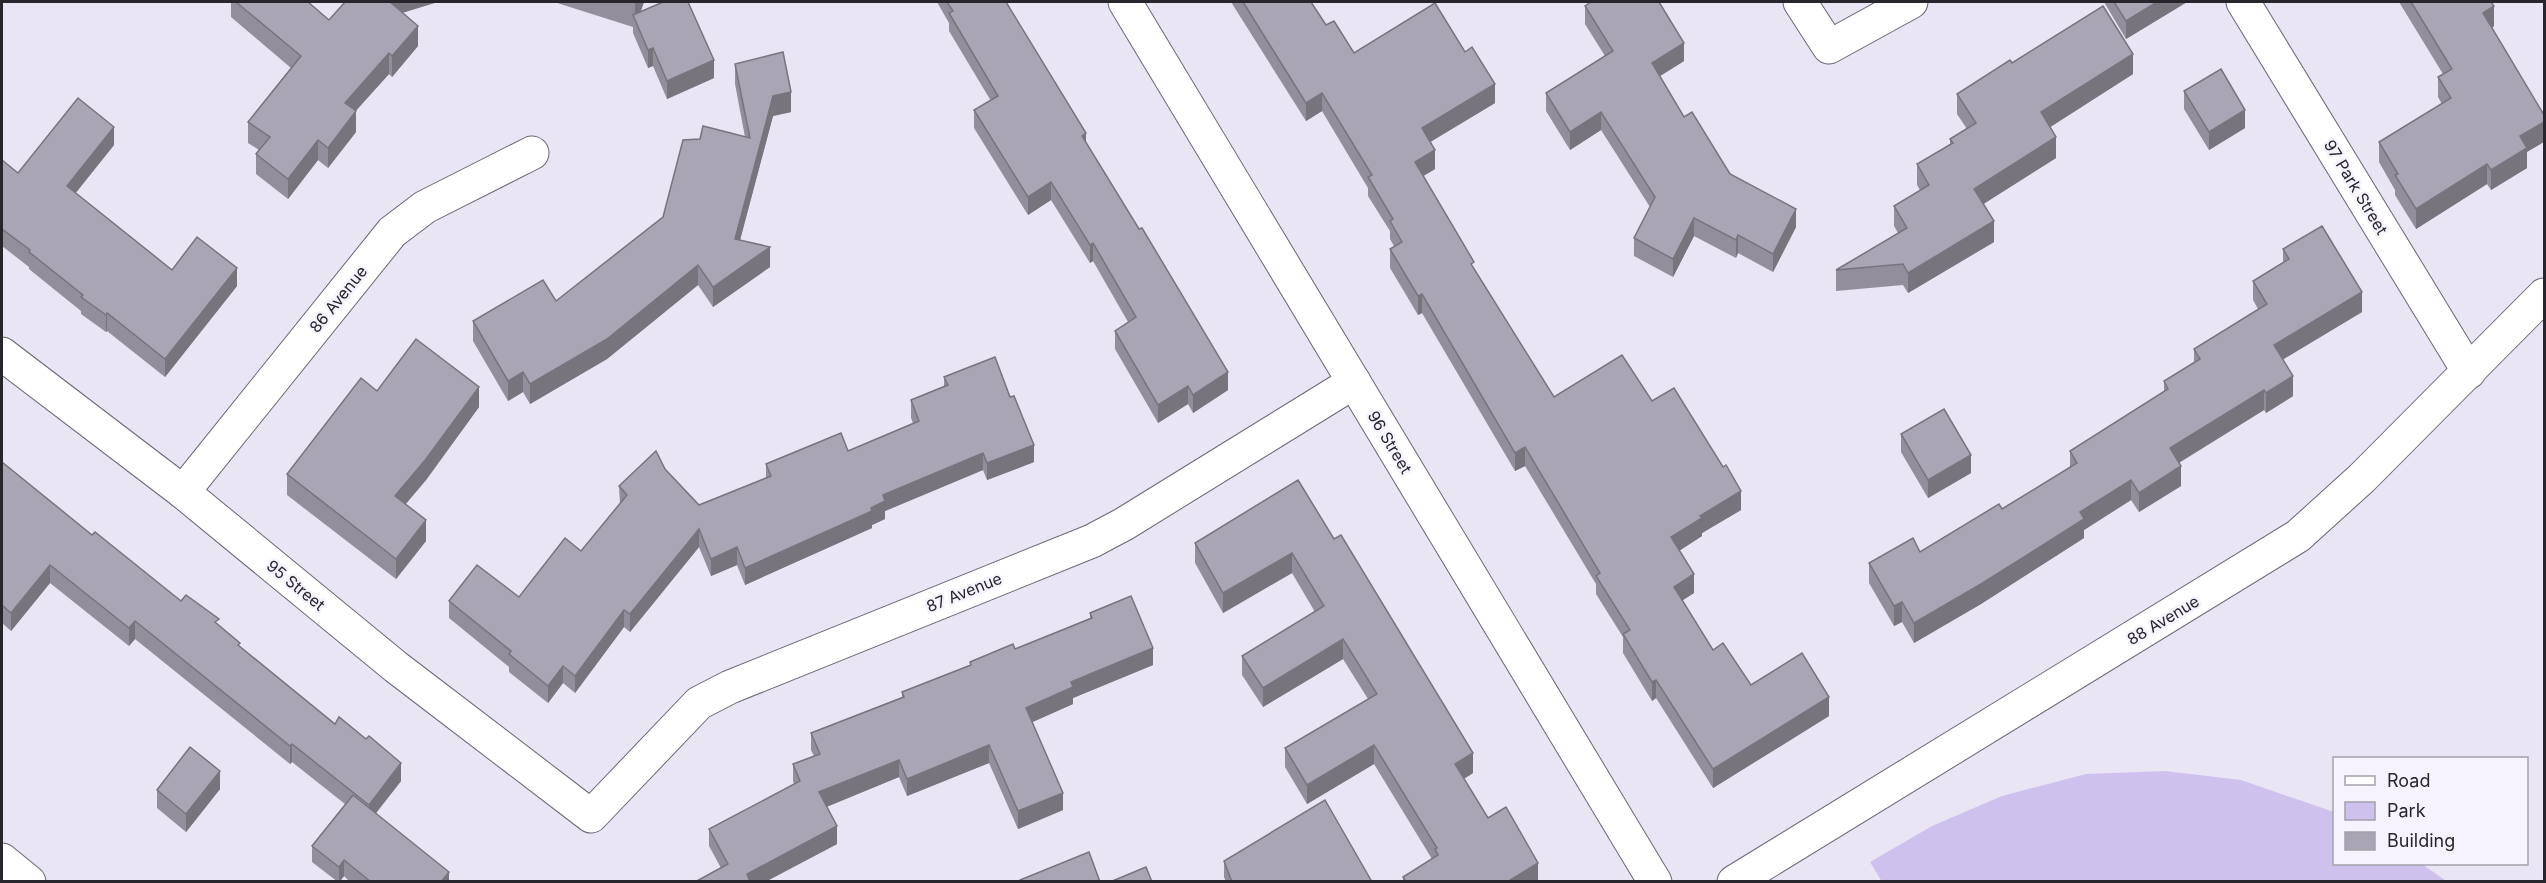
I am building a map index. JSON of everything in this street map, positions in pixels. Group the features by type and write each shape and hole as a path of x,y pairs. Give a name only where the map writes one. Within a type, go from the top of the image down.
{"street":[{"name":"96 Street","path":"1125,2 1655,882"},
{"path":"1800,2 1829,47 1911,2"},
{"name":"97 Park Street","path":"2243,2 2469,372"},
{"name":"86 Avenue","path":"183,492 392,232 425,207 532,153"},
{"name":"88 Avenue","path":"1734,882 2298,536 2362,478 2544,295"},
{"name":"95 Street","path":"2,354 183,492 396,667 591,816"},
{"name":"87 Avenue","path":"591,816 699,703 730,687 1092,541 1134,518 1354,382"},
{"path":"2,860 29,882"}],"green space":[{"path":"2165,771 2241,780 2333,812 2333,865 2423,865 2446,881 1882,882 1870,862 1932,826 2002,796 2086,774"}],"building":[{"path":"236,2 308,2 329,20 345,2 390,2 418,26 392,56 389,53 345,103 356,111 328,148 318,140 288,179 256,154 270,137 248,122 301,56"},
{"path":"663,2 688,2 714,60 667,81 653,48 648,50 633,15"},
{"path":"947,2 1006,2 1086,133 1082,136 1139,229 1142,228 1228,372 1193,395 1188,386 1158,405 1115,331 1136,317 1093,243 1090,245 1051,182 1028,197 974,110 998,96 949,13 953,11"},
{"path":"1243,2 1311,2 1326,25 1334,21 1354,53 1435,3 1465,52 1472,47 1495,84 1422,128 1435,150 1415,162 1474,262 1471,264 1554,397 1622,355 1652,401 1674,388 1723,467 1726,465 1741,491 1671,537 1694,574 1674,587 1713,650 1723,643 1751,685 1802,653 1829,697 1713,769 1656,680 1652,682 1623,634 1630,630 1596,576 1600,573 1525,447 1515,453 1422,294 1418,296 1390,249 1402,242 1390,221 1393,219 1368,177 1372,175 1322,93 1306,103"},
{"path":"1591,2 1659,2 1684,43 1652,63 1684,117 1692,112 1730,174 1796,209 1773,254 1738,235 1736,240 1694,218 1673,259 1634,238 1655,197 1601,112 1570,132 1546,93 1613,51 1585,6"},
{"path":"2114,2 2157,2 2126,21"},
{"path":"2411,2 2491,2 2494,6 2483,13 2544,115 2544,122 2520,136 2527,148 2491,170 2487,164 2416,209 2395,175 2398,174 2379,142 2451,98 2438,77 2452,69"},
{"path":"2103,6 2133,54 2041,112 2056,137 1974,189 1994,221 1908,273 1903,264 1836,270 1907,228 1894,206 1929,185 1917,164 1953,143 1950,139 1976,123 1957,94 2010,60 2012,63"},
{"path":"783,52 791,92 773,96 735,239 770,247 713,287 698,265 607,339 530,384 523,372 508,381 473,321 543,280 556,301 663,217 683,140 700,139 703,126 750,138 735,64"},
{"path":"2221,69 2245,110 2209,132 2184,91"},
{"path":"78,98 114,127 67,186 172,270 197,237 237,268 165,359 107,313 106,315 81,297 83,295 2,229 2,160 18,173"},
{"path":"2322,226 2362,292 2274,345 2293,376 2266,393 2264,390 2170,448 2181,466 2139,493 2131,480 2080,512 2084,519 1914,623 1902,602 1894,606 1869,563 1913,538 1920,552 1999,504 2002,509 2077,463 2070,451 2168,389 2164,381 2200,359 2194,349 2267,304 2253,281 2289,259 2283,249"},
{"path":"416,339 479,387 426,459 395,496 426,520 396,559 287,474 361,378 377,391"},
{"path":"995,357 1010,397 1014,396 1034,445 987,463 983,453 883,495 885,501 871,508 872,511 745,568 737,547 711,559 699,529 630,614 624,610 575,676 563,666 548,686 509,654 511,651 449,601 477,565 519,597 565,538 581,551 627,495 619,486 656,451 665,469 699,505 771,476 766,464 841,433 848,451 919,421 911,400 948,385 944,377"},
{"path":"1944,409 1971,455 1928,480 1901,434"},
{"path":"2,462 92,535 95,532 181,601 186,595 219,619 215,622 240,643 238,645 335,724 339,717 366,739 369,736 401,763 369,805 292,744 290,746 135,621 129,628 50,565 11,613 2,605"},
{"path":"1298,480 1334,539 1341,535 1473,753 1455,764 1488,818 1506,807 1538,863 1507,882 1406,882 1403,877 1438,855 1435,849 1437,848 1374,745 1307,785 1285,748 1377,694 1343,639 1263,688 1242,656 1324,606 1292,553 1223,593 1195,543"},
{"path":"1131,596 1153,648 1071,682 1073,687 1026,708 1063,793 1018,811 989,745 907,779 899,760 819,792 837,826 747,874 750,882 695,882 728,864 709,829 800,781 793,764 820,754 811,733 904,697 902,692 971,665 970,662 1013,644 1015,649 1092,618 1090,613"},
{"path":"190,747 220,771 186,814 157,790"},
{"path":"353,795 449,872 441,882 371,882 344,860 339,867 312,846"},
{"path":"1325,800 1372,882 1232,882 1224,861"},
{"path":"1089,852 1100,882 1020,882 1020,880"},
{"path":"1146,867 1152,882 1110,882"}]}
